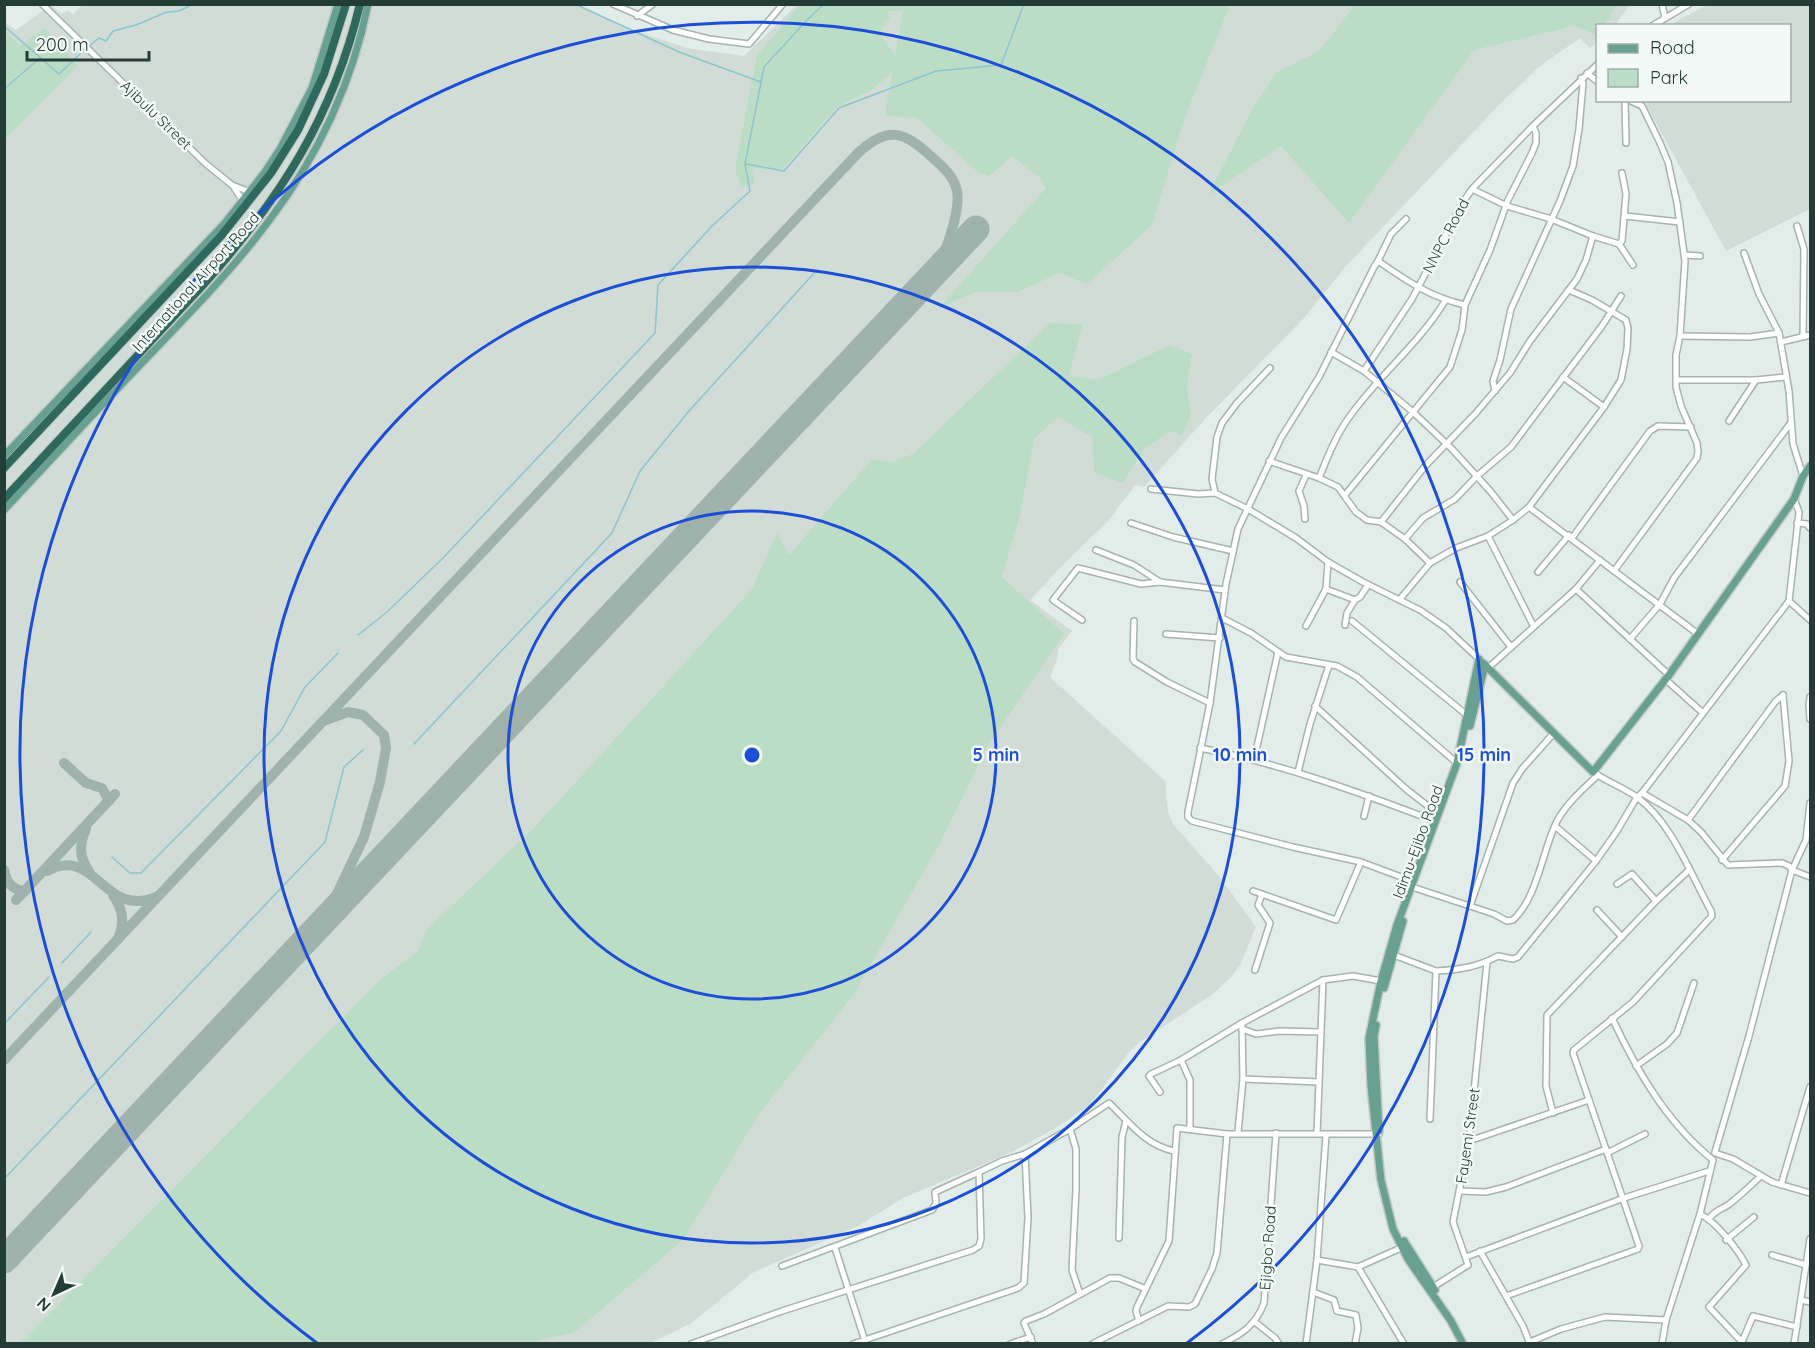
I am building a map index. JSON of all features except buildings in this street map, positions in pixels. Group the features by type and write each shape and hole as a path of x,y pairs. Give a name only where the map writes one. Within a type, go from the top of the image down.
{"highway":[{"name":"International Airport Road","path":"4,468 88,381 221,236 271,173 298,130 324,74 346,4"},
{"name":"International Airport Road","path":"4,499 105,393 138,362 232,254 269,206 292,171 326,109 345,58 360,4"}],"main road":[{"name":"International Airport Road","path":"4,456 225,223 250,192 280,149 312,88 338,4"},
{"name":"International Airport Road","path":"4,510 138,362 246,249 272,218 305,167 334,111 352,65 368,4"},
{"path":"111,345 128,336"},
{"path":"1484,664 1595,773 1667,677 1794,499 1803,476 1810,466"},
{"name":"Idimu-Ejibo Road","path":"1463,1344 1451,1321 1408,1259 1394,1229 1383,1190 1369,1038 1381,981 1436,818 1445,803 1456,763 1461,754 1468,716 1484,664"},
{"name":"Idimu-Ejibo Road","path":"1468,1344 1455,1318 1413,1257 1398,1227 1377,1134 1374,1037 1385,983 1413,885 1445,803 1461,754 1484,664"}],"street":[{"path":"612,4 673,30 709,39 748,44 783,4"},
{"path":"638,16 653,4"},
{"path":"1662,4 1665,18"},
{"path":"1655,24 1689,4"},
{"name":"Ajibulu Street","path":"46,6 206,164 232,185 250,192"},
{"name":"NNPC Road","path":"1364,371 1418,288 1472,189 1581,78 1596,66"},
{"path":"1587,73 1596,80"},
{"path":"1495,391 1493,381 1511,309 1565,189 1576,155 1583,83 1581,78"},
{"path":"1626,143 1627,102"},
{"path":"1614,571 1697,458 1698,451 1691,427 1681,406 1676,380 1685,255 1680,222 1668,162 1643,108 1631,102"},
{"path":"1345,495 1450,368 1462,330 1465,305 1536,143 1533,126"},
{"path":"1620,244 1626,194 1622,173"},
{"path":"232,185 243,201"},
{"path":"1472,189 1507,206 1620,244 1633,266"},
{"path":"1625,216 1680,222"},
{"path":"1406,219 1391,234 1319,377 1269,461 1238,529 1226,590 1210,703 1188,817 1192,821 1361,862 1413,885 1494,914 1507,921 1513,920 1527,902 1555,826 1571,801 1595,773 1688,820 1701,832 1722,860 1730,865 1782,863 1810,877"},
{"path":"1797,226 1807,248 1803,337"},
{"path":"1381,522 1426,465 1510,374 1530,341 1582,271 1593,236"},
{"path":"1744,253 1759,294 1779,333 1795,455 1803,476"},
{"path":"1685,255 1700,256"},
{"path":"1378,261 1418,288 1445,301 1465,305"},
{"path":"1400,599 1430,563 1456,548 1488,536 1529,507 1604,407 1621,380 1627,324 1623,317 1569,290"},
{"path":"1405,538 1423,518 1455,499 1511,447 1602,326 1621,296"},
{"path":"1319,478 1335,439 1351,415 1427,329 1445,301"},
{"path":"1680,336 1750,337 1779,333"},
{"path":"1781,342 1810,335"},
{"path":"1331,352 1364,371 1413,412 1447,444 1513,520"},
{"path":"1215,493 1212,479 1217,437 1222,423 1237,403 1270,368"},
{"path":"1563,377 1604,407"},
{"path":"1676,380 1756,380 1786,377"},
{"path":"1729,422 1756,380"},
{"path":"1630,639 1660,604 1674,578 1790,424"},
{"path":"1538,572 1571,536 1650,431 1658,426 1691,427"},
{"path":"1269,461 1338,487 1356,512 1367,520 1381,522 1405,538 1430,563"},
{"path":"1305,519 1299,491 1306,475"},
{"path":"1151,489 1198,494 1215,493 1248,509 1296,538 1328,562 1368,585 1400,599 1446,628 1484,664 1510,647 1576,588 1600,560"},
{"path":"1394,954 1436,971 1457,971 1487,962 1498,956 1514,959 1518,957 1596,861 1640,795 1789,601 1799,512 1794,499"},
{"path":"1529,507 1571,536 1698,634"},
{"path":"1131,523 1173,537 1233,551"},
{"path":"1797,523 1807,524 1810,528"},
{"path":"1488,536 1533,625"},
{"path":"1096,550 1134,565 1160,582"},
{"path":"1306,626 1326,589 1328,562"},
{"path":"1082,620 1053,600 1078,568 1142,584 1160,582 1226,590"},
{"path":"1460,582 1510,647"},
{"path":"1345,626 1347,613 1368,585"},
{"path":"1576,588 1703,713"},
{"path":"1326,589 1355,600"},
{"path":"1789,601 1810,620"},
{"path":"1222,618 1251,633 1286,657 1345,669 1358,677 1456,763"},
{"path":"1134,621 1133,659 1135,662 1174,686 1210,703"},
{"path":"1352,621 1468,716"},
{"path":"1166,634 1220,638"},
{"path":"1254,760 1278,652"},
{"path":"1298,772 1315,706 1329,665"},
{"path":"1688,820 1775,702 1783,695 1788,754 1785,786 1722,860"},
{"path":"1810,697 1810,719"},
{"path":"1315,706 1436,818"},
{"path":"1470,906 1514,783 1522,769 1553,734"},
{"path":"1200,748 1298,772 1436,818"},
{"path":"1506,1296 1638,1249 1639,1245 1624,1198 1573,1053 1612,1018 1634,1002 1712,916 1660,820 1640,795"},
{"path":"1364,816 1369,796"},
{"path":"1663,1343 1666,1320 1700,1214 1709,1171 1749,1036 1792,870 1806,840 1810,803"},
{"path":"1555,826 1596,861"},
{"path":"1253,891 1336,920 1361,862"},
{"path":"1553,1113 1546,1086 1547,1015 1656,901 1689,870"},
{"path":"1617,884 1632,874 1656,901"},
{"path":"1255,970 1270,923 1258,904 1262,894"},
{"path":"1597,910 1622,936"},
{"name":"Fayemi Street","path":"1466,1257 1453,1222 1469,1141 1487,962"},
{"path":"1430,1119 1436,971"},
{"path":"1160,1092 1149,1076 1323,980 1353,976 1381,981"},
{"path":"1317,1134 1323,980"},
{"path":"1636,1066 1666,1044 1677,1032 1694,983"},
{"path":"1612,1018 1636,1066 1661,1106 1698,1148 1713,1160"},
{"path":"1242,1026 1256,1034 1279,1031 1321,1032"},
{"path":"1238,1132 1243,1079 1242,1026"},
{"path":"1181,1060 1190,1080 1190,1129"},
{"path":"1243,1079 1319,1082"},
{"path":"1781,1185 1810,1087"},
{"path":"1469,1141 1589,1100"},
{"path":"782,1266 932,1210 936,1203 935,1192 1002,1161 1025,1154 1070,1129 1109,1103 1126,1121 1158,1147 1174,1151"},
{"path":"1119,1238 1122,1137 1126,1121"},
{"path":"1139,1321 1136,1311 1169,1241 1177,1128 1227,1134 1238,1132 1377,1134"},
{"path":"1070,1129 1076,1149 1072,1270 1080,1294"},
{"name":"Ejigbo Road","path":"1255,1322 1264,1303 1276,1133"},
{"path":"1092,1344 1168,1306 1192,1306 1212,1269 1217,1253 1227,1134"},
{"path":"1306,1344 1317,1260 1326,1134"},
{"path":"1460,1191 1486,1192 1506,1186 1607,1151 1645,1134"},
{"path":"1716,1152 1781,1185 1810,1193"},
{"path":"853,1344 866,1342 1018,1288 1024,1283 1028,1218 1025,1154"},
{"path":"1433,1287 1466,1267 1466,1257 1480,1251 1624,1198 1709,1171"},
{"path":"691,1344 782,1311 973,1250 979,1246 981,1239 979,1172"},
{"path":"1709,1219 1718,1209 1725,1207 1761,1176"},
{"path":"1700,1214 1709,1219 1746,1264 1709,1307 1743,1343 1753,1316 1797,1327"},
{"path":"1726,1240 1754,1216"},
{"path":"1794,1344 1810,1239"},
{"path":"1317,1260 1358,1267 1403,1247"},
{"path":"835,1248 866,1342"},
{"path":"1480,1251 1530,1343 1561,1329 1605,1317 1666,1320"},
{"path":"1772,1254 1806,1265"},
{"path":"1358,1267 1404,1344"},
{"path":"1033,1344 1024,1323 1026,1321 1044,1314 1114,1276 1146,1289"},
{"path":"1312,1292 1334,1300 1337,1311 1356,1315 1358,1328 1355,1344"},
{"path":"1801,1300 1810,1302"},
{"path":"1222,1344 1255,1322 1279,1344"},
{"path":"1010,1344 1031,1337"}],"shaded area":[{"path":"84,4 574,4 639,32 687,48 744,56 797,5 1630,5 1616,24 1596,24 1596,43 1590,48 1580,38 1540,66 1500,104 1346,266 1303,319 1207,417 1144,487 1135,485 1109,520 1030,600 1072,631 1058,649 1057,660 1050,677 1165,781 1168,812 1173,824 1219,876 1256,927 1240,965 1232,976 1213,994 1140,1042 1129,1052 1090,1105 1054,1129 1012,1152 903,1198 858,1226 754,1272 693,1322 647,1344 5,1343 4,22 16,30 51,5 61,14 68,10 73,14"},
{"path":"1707,5 1810,5 1810,209 1726,251 1645,102 1791,102 1791,24 1671,24"}],"green space":[{"path":"801,4 903,5 902,11 887,11 890,19 881,28 883,38 895,56 904,5 1230,5 1184,120 1152,225 1087,284 1059,273 1018,292 975,292 938,309 1046,188 1040,178 1012,156 989,176 979,173 917,118 885,116 892,73 871,90 837,107 783,169 752,168 754,184 741,188 735,169 757,55"},
{"path":"1355,4 1616,5 1604,24 1596,24 1594,34 1574,26 1474,50 1349,223 1281,146 1208,195 1254,106 1277,72 1319,51"},
{"path":"45,28 78,66 5,139 5,31 20,46"},
{"path":"1050,323 1083,324 1069,376 1098,380 1170,345 1192,354 1187,386 1191,416 1182,435 1170,431 1144,449 1123,483 1095,473 1092,437 1058,417 1034,439 1020,515 1002,577 1064,634 987,747 940,843 854,994 759,1114 684,1239 575,1332 530,1343 20,1343 381,979 418,951 427,929 533,829 752,589 777,533 789,555 872,459 891,462 913,454"}],"waterway":[{"path":"88,47 99,38 106,41 113,31 136,25 167,12 179,11 193,4"},
{"path":"575,4 679,52 761,82"},
{"path":"358,635 387,612 444,557 655,333 658,285 712,226 750,191 745,164 764,67 824,4"},
{"path":"746,164 784,171 839,108 936,71 1001,65 1024,4"},
{"path":"4,26 59,74 84,50"},
{"path":"4,89 40,58"},
{"path":"414,744 612,533 640,471 689,411 816,271"},
{"path":"112,857 130,873 141,873 281,731 305,687 338,653"},
{"path":"4,1179 325,842 344,767 363,750"},
{"path":"62,963 91,932"},
{"path":"4,1024 49,977"}],"taxiway":[{"path":"4,1060 858,153 879,138 888,135 905,137 923,149 944,168 956,186 958,199 955,220 937,272"},
{"path":"323,923 364,837 380,782 386,748 384,735 363,715 348,712 326,720"},
{"path":"64,763 86,783 102,788 109,801"},
{"path":"16,900 115,794"},
{"path":"86,829 81,851 83,861 89,871"},
{"path":"47,871 64,865 78,867 124,899 139,901 158,896"},
{"path":"4,870 11,885 25,891"},
{"path":"113,895 122,916 122,927 118,939"}],"runway":[{"path":"4,1260 976,229"}]}
